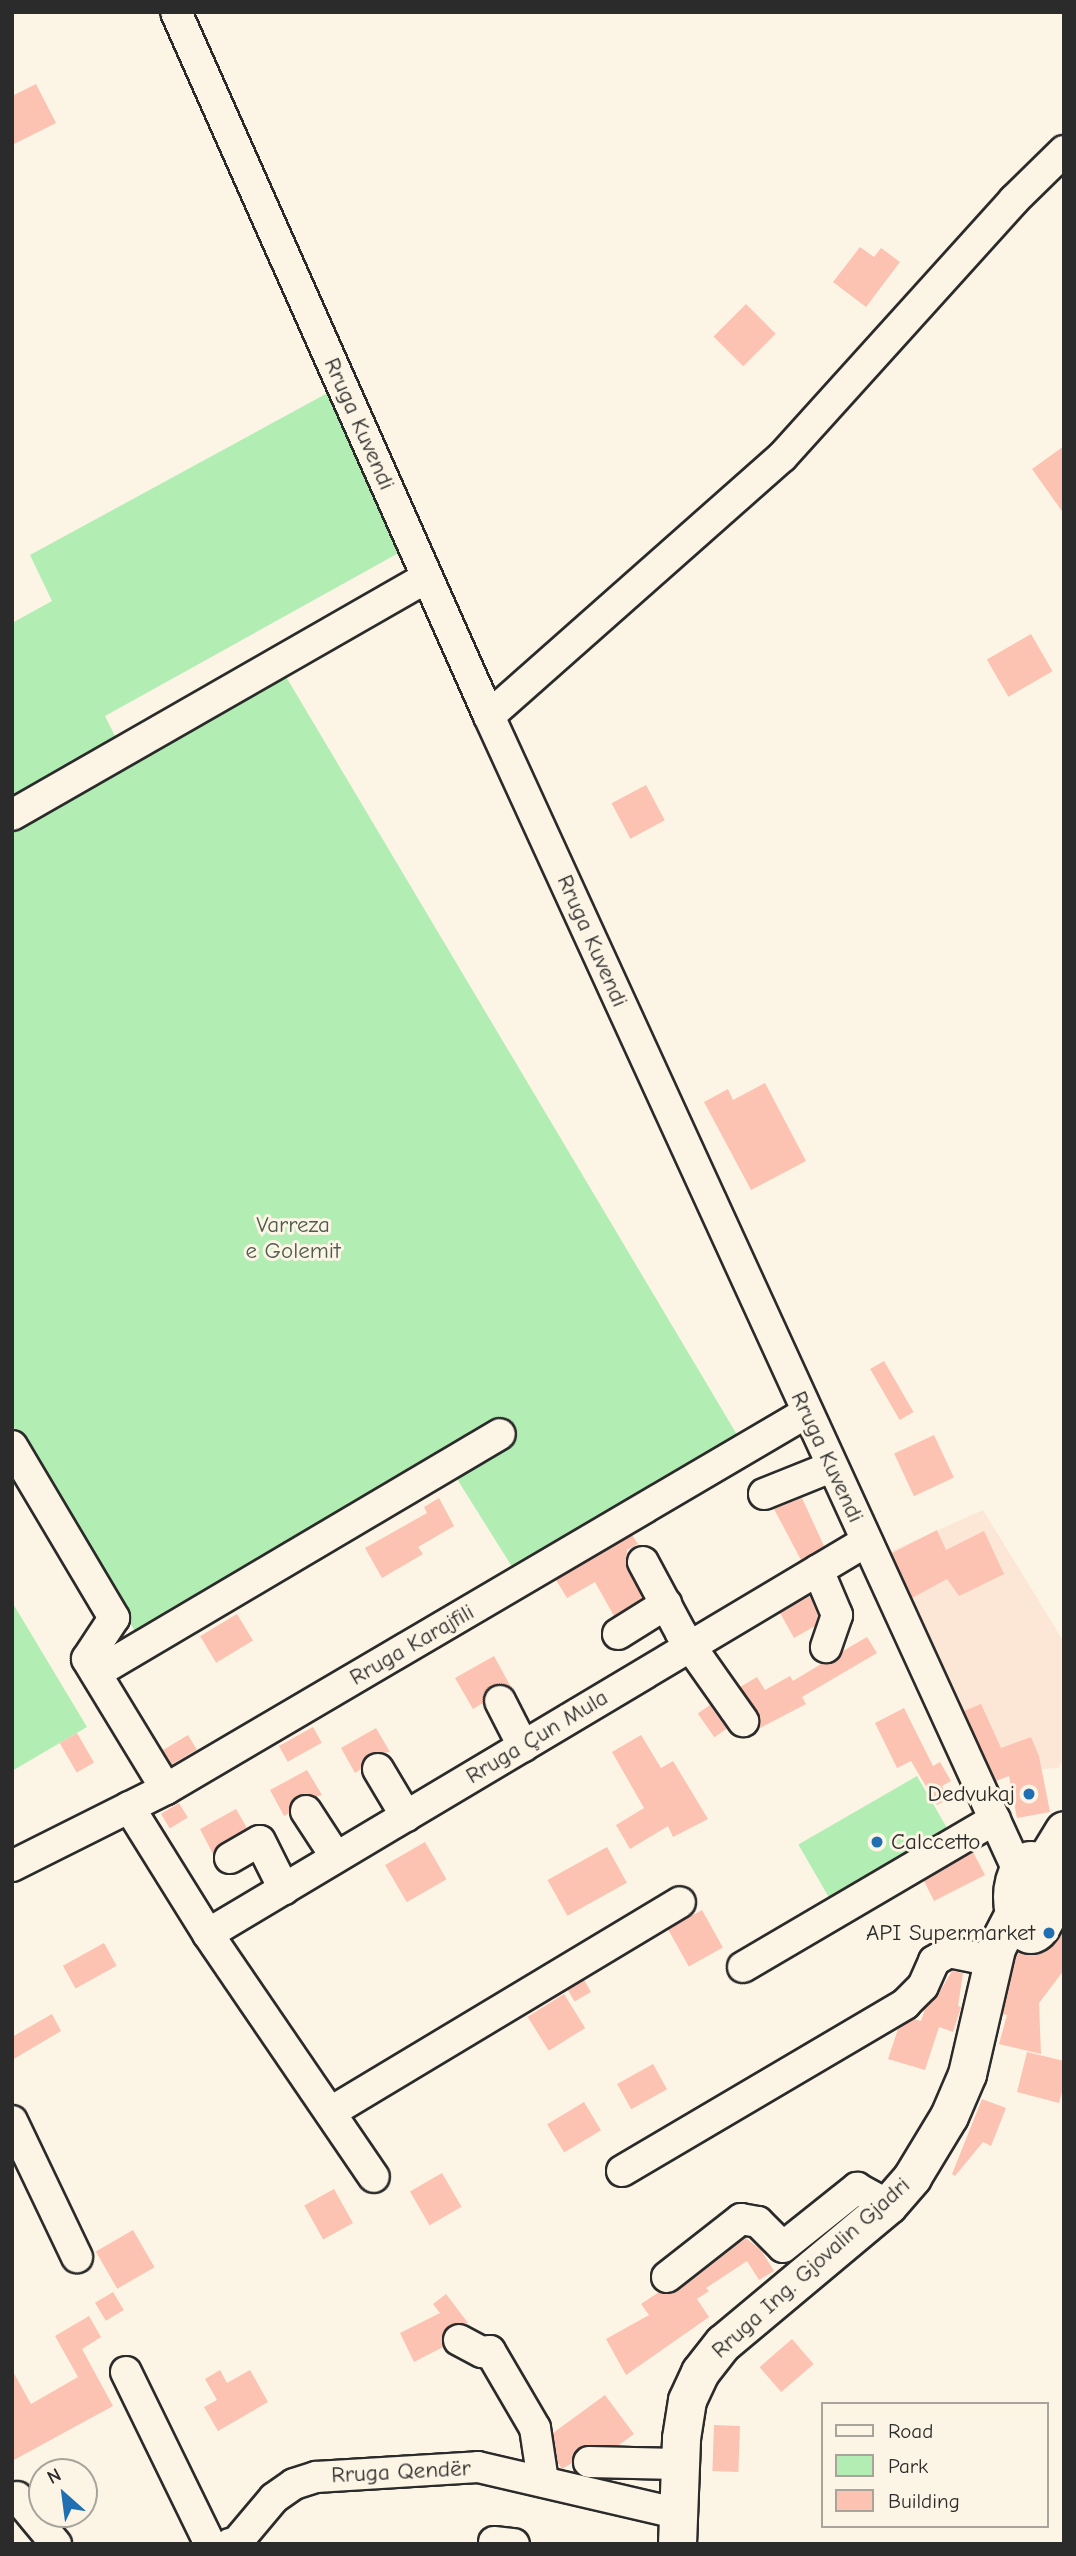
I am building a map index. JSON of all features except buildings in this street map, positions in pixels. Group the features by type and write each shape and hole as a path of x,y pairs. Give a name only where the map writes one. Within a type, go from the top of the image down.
{"main road":[{"name":"Rruga Ing. Gjovalin Gjadri","path":"676,2528 678,2464 687,2400 708,2362 723,2343 760,2309 888,2205 912,2178 949,2116 967,2074 993,1961 1027,1875 1064,1830"}],"street":[{"name":"Rruga Kuvendi","path":"176,12 489,716 806,1413 995,1819 1027,1875"},
{"path":"489,716 782,457 1014,200 1064,151"},
{"path":"12,815 427,577"},
{"name":"Rruga Karajfili","path":"12,1866 166,1789 806,1413"},
{"path":"96,1672 500,1434"},
{"path":"12,1446 114,1618 87,1659 166,1789"},
{"path":"764,1493 831,1467"},
{"name":"Rruga Çun Mula","path":"208,1934 867,1541"},
{"path":"643,1562 666,1604 743,1721"},
{"path":"818,1570 838,1615 826,1647"},
{"path":"618,1634 666,1604"},
{"path":"500,1702 523,1746"},
{"path":"378,1769 406,1816"},
{"path":"130,1807 208,1934 374,2177"},
{"path":"306,1811 336,1857"},
{"path":"743,1967 995,1819"},
{"path":"230,1858 260,1840 284,1889"},
{"path":"331,2112 680,1902"},
{"path":"622,2171 905,2004 923,1986 934,1961 949,1952 993,1961"},
{"path":"12,2122 77,2257"},
{"path":"667,2277 741,2219 758,2222 783,2247 857,2188 888,2205"},
{"path":"459,2340 482,2352 490,2351 535,2428 543,2482"},
{"path":"125,2372 210,2544"},
{"path":"589,2462 678,2464"},
{"name":"Rruga Qendër","path":"230,2544 237,2542 274,2498 294,2484 316,2477 478,2467 543,2482 676,2528"},
{"path":"17,2497 56,2544"}],"shaded area":[{"path":"983,1510 1064,1642 1064,1759 1058,1768 1042,1769 1031,1737 978,1758 885,1554"}],"green space":[{"path":"333,390 404,550 105,716 120,746 12,806 12,623 52,601 30,555"},
{"name":"Varreza e Golemit","path":"282,670 739,1438 514,1570 452,1471 146,1650 12,1424 12,823"},
{"path":"12,1602 87,1727 12,1771"},
{"name":"Calccetto","path":"917,1776 954,1839 835,1908 798,1844"}],"place":[{"name":"Dedvukaj","path":"1029,1794"},
{"name":"Calccetto","path":"877,1842"},
{"name":"API Supermarket","path":"1049,1933"}]}
